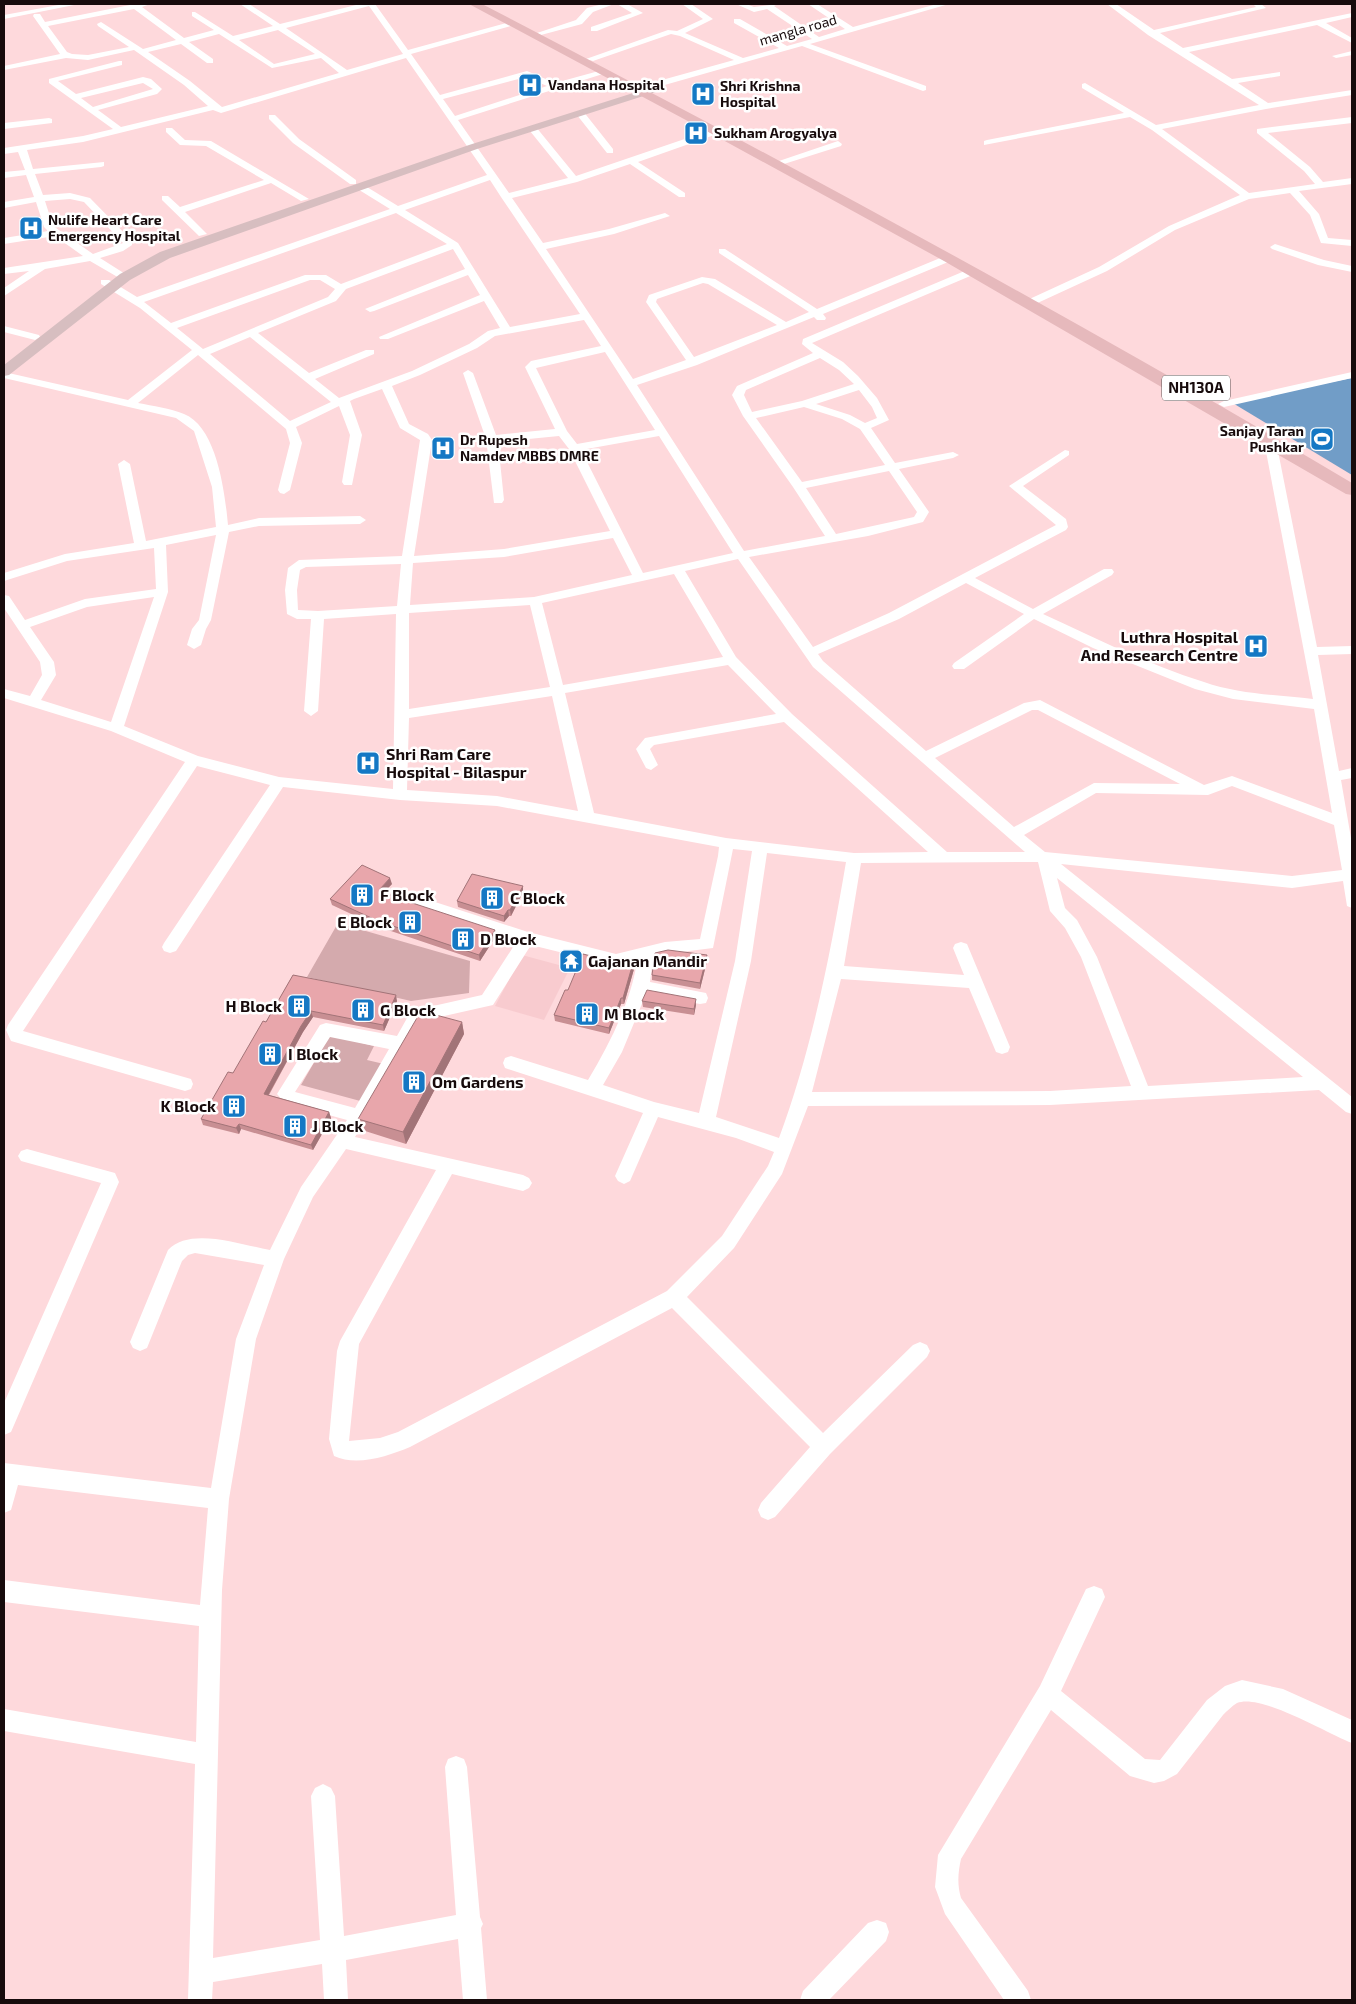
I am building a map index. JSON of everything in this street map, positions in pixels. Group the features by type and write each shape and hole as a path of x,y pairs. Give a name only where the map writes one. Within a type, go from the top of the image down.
{"highway":[{"name":"NH130A","path":"474,4 511,23 590,58 717,131 829,189 1032,302 1352,490"},
{"name":"NH130A","path":"484,4 603,71 645,90 784,162 971,272 1159,366 1352,480"}],"main road":[{"path":"471,145 533,128 645,90"},
{"path":"121,275 181,248 356,184 471,145 645,90"},
{"path":"4,361 147,255 304,199 356,184"},
{"path":"4,373 109,284"}],"street":[{"path":"4,17 75,4"},
{"path":"43,25 146,4"},
{"path":"244,4 322,55 346,74"},
{"path":"232,39 370,4 471,145 587,316 741,555 818,664 1013,834 1352,1106"},
{"path":"536,33 578,22 593,9 610,4"},
{"path":"578,22 598,31 639,13 621,4"},
{"path":"678,33 708,18 686,4"},
{"path":"740,4 753,10 771,5 819,40"},
{"path":"812,4 852,30"},
{"name":"mangla road","path":"645,90 946,4"},
{"path":"1111,4 1151,33 1232,82 1266,106"},
{"path":"1151,33 1262,8 1257,4"},
{"path":"135,6 210,61"},
{"path":"195,14 274,66 322,55"},
{"path":"1183,51 1352,15"},
{"path":"37,16 65,56"},
{"path":"737,21 787,49"},
{"path":"1318,22 1352,41"},
{"path":"4,151 76,140 214,107 227,109 511,23"},
{"path":"102,24 187,83 214,107"},
{"path":"4,68 65,56 80,58 137,50 220,31"},
{"path":"590,58 667,33 678,33 743,61"},
{"path":"803,44 923,88"},
{"path":"1336,56 1352,53"},
{"path":"119,63 53,80 54,84 94,110 120,130"},
{"path":"453,119 603,71"},
{"path":"438,98 527,74 554,86"},
{"path":"1232,82 1277,74"},
{"path":"74,97 142,80 148,81 158,89 154,92 94,110"},
{"path":"1085,86 1155,128 1247,196"},
{"path":"1155,128 1266,106 1352,93"},
{"path":"1341,94 1352,103"},
{"path":"580,113 610,151"},
{"path":"987,143 1132,114"},
{"path":"272,117 296,141 356,184 455,246 506,329"},
{"path":"1320,184 1306,169 1260,132 1342,124 1352,120"},
{"path":"4,126 49,121"},
{"path":"533,128 574,180"},
{"path":"169,130 183,143 208,143 304,199"},
{"path":"506,197 574,180 717,131"},
{"path":"784,162 838,144"},
{"path":"22,149 46,222 55,233 121,275"},
{"path":"631,161 682,195"},
{"path":"4,175 101,164"},
{"path":"137,301 492,176"},
{"path":"178,211 272,180"},
{"path":"1032,302 1103,269 1172,228 1247,196 1291,188 1352,181"},
{"path":"1341,182 1352,194"},
{"path":"1291,188 1314,214 1324,242 1352,243"},
{"path":"4,205 73,196 84,198 129,241 128,244 121,248 92,258 4,271"},
{"path":"165,198 202,234"},
{"path":"540,247 603,234 665,216"},
{"path":"4,241 55,233"},
{"path":"130,404 200,352 252,333 332,299 340,288 455,246"},
{"path":"1275,247 1322,264 1352,269"},
{"path":"722,251 815,312 833,330"},
{"path":"631,384 693,363 948,258"},
{"path":"4,293 44,265"},
{"path":"370,309 471,270"},
{"path":"864,427 882,422 884,419 881,410 844,369 820,354 807,341 971,272"},
{"path":"169,327 309,277 322,277 340,288"},
{"path":"693,363 651,302 653,297 702,280 711,281 784,325"},
{"path":"109,284 137,301 270,408 289,426 296,436 296,443 284,490"},
{"path":"384,336 486,296"},
{"path":"289,426 342,401 416,372 473,346 485,336 506,329 587,316"},
{"path":"4,329 35,337"},
{"path":"252,333 307,378 342,401 356,435 348,482"},
{"path":"608,348 531,365 562,432 574,448 639,577"},
{"path":"307,378 370,352"},
{"path":"820,354 739,390 738,395 749,416 799,486 832,538"},
{"path":"4,373 180,416 199,430 217,478 223,531 205,620 199,629 194,646"},
{"path":"468,373 492,439 498,500"},
{"path":"1224,404 1352,375"},
{"path":"385,383 404,426 424,436 426,440 407,560 403,609 403,714 400,795"},
{"path":"749,416 805,404 859,386"},
{"path":"616,534 504,553 407,560 298,564 294,568 291,590 292,611 297,615 318,615 534,602 741,555 868,532 920,519 923,512 864,427 846,418 805,404"},
{"path":"492,439 562,432"},
{"path":"574,448 662,432"},
{"path":"1270,441 1321,705 1350,874 1352,902"},
{"path":"810,653 894,616 1062,527 1062,522 1015,486 1065,453"},
{"path":"799,486 953,455"},
{"path":"124,464 141,546"},
{"path":"4,577 65,558 160,544 272,520 360,520"},
{"path":"116,728 162,592 160,544"},
{"path":"677,569 731,660 788,717 944,858"},
{"path":"960,666 1033,614 1108,572"},
{"path":"966,578 1033,614 1098,645 1200,686 1233,694 1321,705"},
{"path":"22,625 85,603 162,592"},
{"path":"4,599 47,662 49,668 46,682 33,702"},
{"path":"534,602 540,610 544,638 559,690 587,817"},
{"path":"311,711 318,615"},
{"path":"1311,651 1352,650"},
{"path":"403,714 559,690 731,660"},
{"path":"4,693 116,728 194,760 279,782 400,795 497,801 760,847 854,858 1044,857 1292,882 1350,874"},
{"path":"924,757 1029,706 1040,705 1203,790"},
{"path":"651,765 643,749 650,741 788,717"},
{"path":"185,1084 17,1036 14,1030 194,760"},
{"path":"1333,777 1352,773"},
{"path":"1013,834 1094,788 1203,790 1215,789 1227,782 1234,781 1340,822"},
{"path":"170,947 279,782"},
{"path":"401,896 527,938 616,960 664,948 707,944 726,856 726,842"},
{"path":"706,1121 743,961 760,847"},
{"path":"1044,857 1058,911 1071,924 1089,957 1142,1092"},
{"path":"448,1165 350,1341 347,1351 339,1438 341,1449 349,1452 380,1448 403,1440 674,1297 728,1242 776,1169 802,1099 835,972 854,858"},
{"path":"200,2000 210,1617 219,1499 246,1338 275,1259 308,1192 359,1116 417,1016 487,1000 527,938"},
{"path":"961,948 1002,1047"},
{"path":"592,1088 614,1052 641,987 646,954"},
{"path":"835,972 975,982"},
{"path":"641,987 700,998"},
{"path":"359,1116 291,1098 286,1094 288,1088 326,1030 401,1044"},
{"path":"511,1063 653,1108 706,1121 766,1140 784,1148"},
{"path":"802,1099 1050,1098 1323,1083"},
{"path":"624,1176 653,1108"},
{"path":"342,1141 523,1183"},
{"path":"4,1424 110,1182 109,1178 96,1173 27,1156"},
{"path":"140,1342 175,1256 182,1248 195,1245 275,1259"},
{"path":"674,1297 823,1447"},
{"path":"768,1510 823,1447 920,1351"},
{"path":"4,1503 7,1473 219,1499"},
{"path":"4,1591 210,1617"},
{"path":"1019,2000 953,1906 948,1896 946,1884 947,1868 950,1855 1048,1694 1094,1597"},
{"path":"1048,1694 1138,1768 1146,1771 1155,1772 1167,1769 1229,1694 1240,1691 1268,1695 1352,1732"},
{"path":"4,1720 206,1755"},
{"path":"456,1767 471,1924 475,2000"},
{"path":"323,1796 335,1950 336,2000"},
{"path":"201,1972 335,1950 471,1924"},
{"path":"812,2000 877,1932"}],"shaded area":[{"path":"338,923 470,961 469,993 411,1001 307,977"},
{"path":"522,955 570,968 544,1020 495,1006"},
{"path":"330,1035 374,1046 367,1060 384,1064 364,1102 301,1085"}],"water":[{"name":"Sanjay Taran Pushkar","path":"1352,378 1352,475 1231,402"}],"building":[{"path":"362,865 390,878 380,889 394,897 495,930 479,955 378,921 330,899"},
{"name":"C Block","path":"472,874 523,886 510,910 504,916 457,901"},
{"path":"668,950 707,955 700,983 652,975 655,953"},
{"path":"583,954 615,962 633,963 623,998 621,998 609,1028 554,1015 565,990 568,990"},
{"path":"293,975 396,995 383,1025 311,1011 301,1026 264,1094 329,1112 311,1145 239,1124 236,1128 201,1119 228,1072 233,1073 263,1021 266,1022"},
{"path":"647,990 696,999 694,1009 642,1001"},
{"name":"Om Gardens","path":"421,1011 462,1022 403,1132 358,1119"}],"place":[{"name":"Vandana Hospital","path":"530,85"},
{"name":"Shri Krishna Hospital","path":"703,94"},
{"name":"Sukham Arogyalya","path":"696,133"},
{"name":"Nulife Heart Care Emergency Hospital","path":"31,228"},
{"name":"Sanjay Taran Pushkar","path":"1322,439"},
{"name":"Dr Rupesh Namdev MBBS DMRE","path":"443,448"},
{"name":"Luthra Hospital And Research Centre","path":"1256,646"},
{"name":"Shri Ram Care Hospital - Bilaspur","path":"368,763"},
{"name":"F Block","path":"362,895"},
{"name":"C Block","path":"492,898"},
{"name":"E Block","path":"410,922"},
{"name":"D Block","path":"463,939"},
{"name":"Gajanan Mandir","path":"571,961"},
{"name":"H Block","path":"299,1006"},
{"name":"G Block","path":"363,1010"},
{"name":"M Block","path":"587,1014"},
{"name":"I Block","path":"270,1054"},
{"name":"Om Gardens","path":"414,1082"},
{"name":"K Block","path":"234,1106"},
{"name":"J Block","path":"295,1126"}]}
